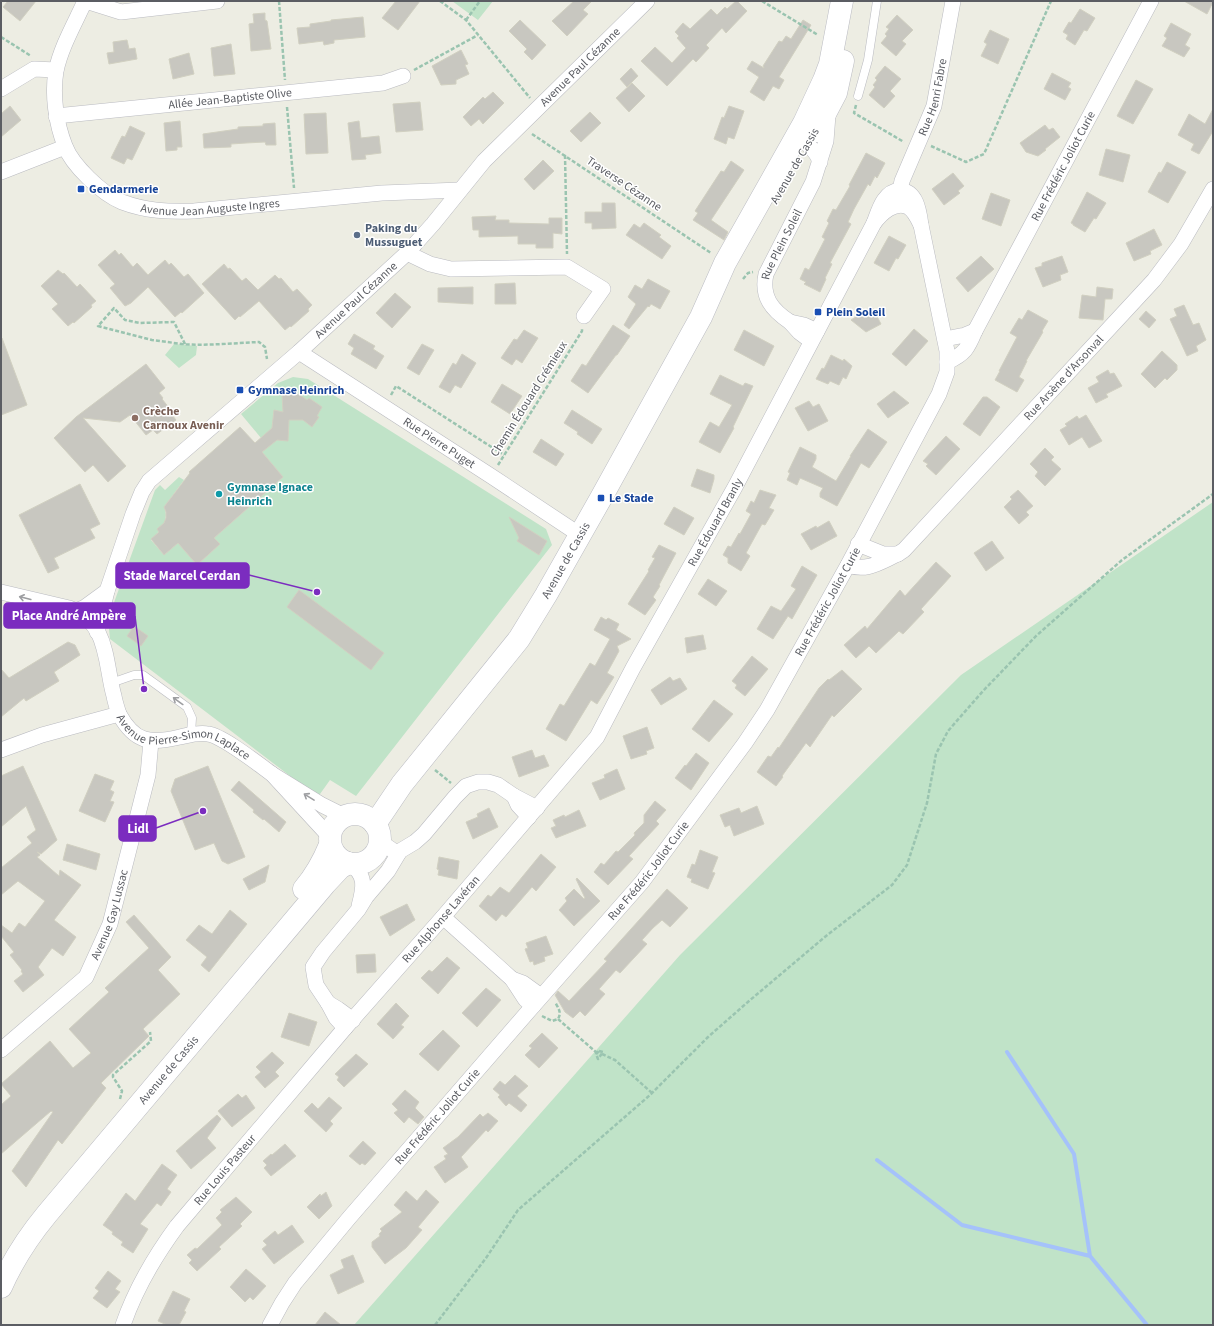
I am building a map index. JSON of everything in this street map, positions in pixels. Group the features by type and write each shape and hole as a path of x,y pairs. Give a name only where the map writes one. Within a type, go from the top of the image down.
{"main road":[{"name":"Avenue de Cassis","path":"701,318 718,258 804,123 824,80 830,64 842,1"},
{"name":"Avenue de Cassis","path":"1,1287 10,1268 28,1238 47,1214 324,884 340,868 354,868 372,858 376,853 378,832 402,784 519,639 580,535 701,318 737,268 814,154 828,109 836,93 840,78 854,1"},
{"name":"Avenue de Cassis","path":"1,1259 19,1229 316,875 323,862 331,828 336,820 384,796 402,784"},
{"path":"349,814 366,816 378,832"},
{"path":"329,841 336,856 354,868"}],"street":[{"path":"85,1 121,12 217,1"},
{"name":"Avenue Jean Auguste Ingres","path":"85,1 62,52 56,70 54,87 56,116 65,146 78,166 91,181 120,201 140,208 166,212 194,211 382,193 460,190"},
{"name":"Avenue Paul Cézanne","path":"97,632 107,591 133,514 142,492 149,481 299,352 407,253 433,224 484,161 647,1"},
{"name":"Rue Henri Fabre","path":"899,198 902,181 934,106 953,1"},
{"name":"Rue Frédéric Joliot Curie","path":"947,362 961,354 968,346 1151,1"},
{"path":"1,89 62,52"},
{"path":"38,66 56,70"},
{"name":"Allée Jean-Baptiste Olive","path":"56,116 383,83 403,76"},
{"path":"804,123 803,136 814,154"},
{"path":"1,172 65,146"},
{"name":"Rue Plein Soleil","path":"814,154 813,182 766,274 764,281 765,291 770,304 778,314 790,322 804,325 814,336"},
{"name":"Rue Arsène d'Arsonval","path":"848,564 862,568 872,566 904,550 1154,280 1181,244 1213,189"},
{"name":"Rue Édouard Branly","path":"533,813 597,737 633,668 735,487 874,223 883,201 887,195 896,191 899,198"},
{"path":"899,198 904,191 909,193 916,201 945,339 965,335 975,331"},
{"path":"407,253 430,264 451,269 567,267 603,289 584,316"},
{"name":"Rue Frédéric Joliot Curie","path":"270,1325 282,1302 295,1283 537,1001 642,882 745,743 767,710 848,564 939,394 947,372 945,339"},
{"name":"Rue Pierre Puget","path":"299,352 580,535"},
{"path":"858,544 882,554 898,554"},
{"path":"76,611 85,607 107,591"},
{"path":"1,592 76,611 87,618 97,632 103,648 113,695 119,714"},
{"name":"Avenue Pierre-Simon Laplace","path":"1,750 42,735 119,714 126,726 141,738 151,741 166,740 191,734 208,734 221,739 272,774"},
{"name":"Avenue Gay Lussac","path":"1,1050 86,977 110,924 148,775 151,741"},
{"path":"272,774 322,805 349,814"},
{"path":"272,774 329,841"},
{"path":"349,1024 338,1008 328,1003 316,985 313,967 323,952 388,871 398,854 403,849 416,842 424,834 466,786 488,782 498,785 514,796 533,813"},
{"name":"Rue Alphonse Lavéran","path":"349,1024 533,813"},
{"path":"378,832 385,846 398,854"},
{"path":"354,868 368,876 376,876 388,871"},
{"path":"354,868 363,879 358,910"},
{"path":"443,917 512,979 525,999 537,1001"},
{"name":"Rue Louis Pasteur","path":"123,1325 148,1270 162,1247 178,1226 349,1024"}],"lane":[{"path":"858,96 868,60 877,1"},
{"path":"111,683 134,675 143,675 187,708 192,718 191,734"}],"path":[{"path":"440,1 466,20 538,108"},
{"path":"466,20 480,1"},
{"path":"762,1 820,36"},
{"path":"926,143 966,162 984,154 1051,1"},
{"path":"403,76 478,35"},
{"path":"1,37 38,66"},
{"path":"858,96 854,113 909,145"},
{"name":"Traverse Cézanne","path":"519,126 718,258"},
{"path":"564,155 567,267"},
{"path":"742,279 748,273 758,272"},
{"path":"184,344 174,322 140,323 125,320 114,308 98,326 152,340 184,344 197,345 259,342 265,347 267,359"},
{"name":"Chemin Édouard Crémieux","path":"491,476 582,331"},
{"path":"383,407 396,386 504,455"},
{"path":"435,1325 486,1258 518,1210 652,1093 708,1037 749,1001 826,936 892,885 908,865 927,803 936,754 948,731 983,691 1042,630 1122,560 1213,494"},
{"path":"435,769 454,786"},
{"path":"558,1019 597,1053 598,1059 602,1054"},
{"path":"119,1102 122,1091 112,1077 151,1041 150,1032"},
{"path":"597,1053 599,1051 603,1052 602,1054 615,1060 652,1093"}],"green space":[{"path":"452,1 493,1 478,20"},
{"path":"174,344 197,346 196,355 179,368 165,355"},
{"path":"293,377 308,379 546,529 552,545 356,796 330,780 320,794 315,795 110,639 108,619 155,490 160,485 165,490 179,477 184,480 164,507 166,512 165,521 161,529 151,540 164,555 178,543 197,565 220,544 214,538 283,477 262,452 272,443 265,435 261,438 241,414 278,383"},
{"path":"1213,502 1213,1325 354,1325 680,955 961,675"}],"building":[{"path":"8,1 36,1 20,21 3,7"},
{"path":"396,1 420,1 398,30 382,18"},
{"path":"574,1 592,1 583,10 588,14 567,36 552,21"},
{"path":"736,1 747,11 726,33 722,28 706,45 709,48 696,62 693,59 667,86 641,61 655,47 672,63 686,48 677,38 679,36 675,32 683,23 690,29 711,9 717,15 725,7 727,9"},
{"path":"1184,1 1213,1 1213,2 1207,14"},
{"path":"1080,9 1095,18 1087,31 1084,30 1075,45 1066,39 1068,35 1063,32"},
{"path":"265,13 271,49 251,51 249,24 254,23 253,14"},
{"path":"897,15 913,30 902,41 906,44 896,56 881,43 887,36 885,34 889,29 886,27"},
{"path":"363,17 365,37 334,40 334,43 324,45 323,41 299,44 297,28 310,27 310,24 331,20"},
{"path":"520,20 546,45 532,60 524,52 527,49 509,31"},
{"path":"803,20 811,25 779,77 784,80 779,89 773,86 764,101 750,92 759,77 747,69 752,61 764,68 763,66 779,41 782,42 786,36 791,39"},
{"path":"1171,23 1191,34 1185,45 1190,48 1184,57 1162,46 1167,38 1164,36"},
{"path":"990,30 1009,39 998,64 981,56 987,44 984,42"},
{"path":"127,40 129,49 135,48 137,59 109,64 107,53 114,52 113,42"},
{"path":"231,44 235,74 214,76 211,48"},
{"path":"461,50 468,64 465,65 469,74 456,80 456,84 441,85 432,66"},
{"path":"189,53 194,74 173,79 169,59"},
{"path":"885,66 901,79 890,91 895,96 884,108 869,95 875,87 873,85 877,80 875,78"},
{"path":"631,68 638,76 627,87 620,79"},
{"path":"1052,73 1071,83 1068,87 1071,89 1065,100 1044,89"},
{"path":"1136,80 1153,89 1133,124 1117,116"},
{"path":"632,83 645,96 629,112 616,98"},
{"path":"493,92 504,103 483,124 479,119 471,126 463,117 483,97 485,99"},
{"path":"420,102 423,130 396,132 393,104"},
{"path":"10,106 21,120 1,137 1,114"},
{"path":"729,106 744,111 734,139 728,137 726,144 714,139 722,117 724,118"},
{"path":"1213,109 1213,131 1199,154 1191,150 1194,144 1178,135 1189,114 1205,124"},
{"path":"590,112 601,123 581,142 570,131"},
{"path":"326,113 328,153 306,154 304,114"},
{"path":"180,121 182,147 177,147 177,150 166,151 164,123"},
{"path":"359,121 361,138 379,136 381,153 365,155 366,159 352,160 348,123"},
{"path":"275,123 276,145 266,145 265,142 231,144 231,147 204,148 203,134 238,129 238,127 263,126 263,124"},
{"path":"1045,125 1049,130 1053,128 1060,137 1038,156 1026,152 1020,143"},
{"path":"130,126 145,133 132,160 127,158 124,164 111,158 122,136 125,137"},
{"path":"1106,149 1130,155 1123,182 1099,175"},
{"path":"866,153 885,163 877,178 875,176 870,186 868,184 854,209 848,222 851,224 830,263 832,264 820,292 804,284 806,282 800,279 805,268 809,270 825,239 822,237 829,223 827,221 833,209 836,210 850,186 849,185"},
{"path":"543,160 554,171 534,190 524,179"},
{"path":"731,161 744,170 711,220 728,232 724,240 693,220 698,213 695,211 721,171 724,172"},
{"path":"1167,162 1186,172 1168,203 1148,192 1159,172 1161,173"},
{"path":"953,173 964,186 958,191 960,193 944,205 932,189"},
{"path":"1087,192 1106,203 1096,219 1094,218 1085,232 1071,223"},
{"path":"991,193 1010,200 1001,226 982,219"},
{"path":"602,203 615,203 616,228 592,229 592,223 585,223 585,212 602,212"},
{"path":"496,216 495,220 509,220 509,223 549,224 549,218 562,218 562,234 553,233 553,248 536,248 536,244 518,244 518,236 479,237 479,230 473,230 472,217"},
{"path":"644,223 661,235 659,237 671,246 662,259 626,235 634,224 640,228"},
{"path":"1154,229 1162,245 1150,251 1151,254 1134,261 1126,243"},
{"path":"889,236 906,245 898,259 896,258 889,271 874,263"},
{"path":"115,250 119,255 121,253 133,267 137,263 148,275 165,260 169,265 171,263 184,277 188,274 204,293 182,313 181,312 175,317 148,287 131,303 125,306 110,288 115,284 98,265"},
{"path":"981,256 994,269 968,292 956,278"},
{"path":"1062,256 1068,272 1060,275 1061,280 1043,287 1035,268 1042,266 1042,263"},
{"path":"224,264 228,269 230,268 242,281 246,278 258,290 275,275 279,279 281,278 293,292 297,289 312,305 308,309 309,311 291,327 290,326 285,330 259,301 235,320 202,284"},
{"path":"58,270 63,274 64,273 77,287 80,284 96,301 91,305 92,307 74,323 73,322 68,326 52,309 58,304 41,286"},
{"path":"648,279 670,291 660,309 651,304 629,329 624,325 636,304 628,297 635,285 642,289"},
{"path":"515,283 516,304 495,304 495,284"},
{"path":"473,287 473,304 438,302 438,288"},
{"path":"1097,287 1113,289 1112,299 1105,299 1103,320 1079,318 1082,295 1096,297"},
{"path":"395,293 411,307 392,328 376,313"},
{"path":"1184,305 1193,325 1199,323 1206,340 1196,346 1198,351 1187,356 1170,319 1177,316 1174,309"},
{"path":"872,307 881,324 866,332 851,320"},
{"path":"1028,310 1048,321 1019,377 1024,380 1017,392 995,380 1017,337 1010,333 1019,318 1022,320"},
{"path":"1146,311 1156,320 1149,328 1139,319"},
{"path":"613,325 630,336 588,393 571,381 582,364 586,366"},
{"path":"914,329 928,341 906,366 892,354"},
{"path":"524,330 538,338 522,363 516,359 512,365 501,358 514,339 517,340"},
{"path":"744,330 774,346 764,366 734,350"},
{"path":"354,334 375,346 373,349 384,356 376,369 351,354 354,348 348,344"},
{"path":"1,338 27,405 1,415"},
{"path":"422,344 434,350 419,375 407,368"},
{"path":"1162,351 1177,365 1177,370 1167,380 1165,378 1155,388 1141,374"},
{"path":"462,354 476,363 461,388 455,385 450,393 439,387 453,363 456,365"},
{"path":"831,355 843,361 844,359 852,366 846,379 843,377 839,385 830,381 828,384 816,379 822,368 824,369"},
{"path":"146,364 165,388 159,393 170,409 168,410 176,420 157,434 153,430 146,435 130,415 120,422 83,418 126,466 108,482 93,465 85,472 54,438 76,417"},
{"path":"1108,370 1110,374 1114,373 1122,386 1106,394 1108,397 1096,403 1088,388 1099,382 1096,377"},
{"path":"720,375 743,386 745,383 753,386 733,427 734,428 720,453 699,442 710,422 719,427 732,405 710,394"},
{"path":"502,384 522,396 510,414 491,402"},
{"path":"894,391 909,403 888,418 877,404"},
{"name":"Gymnase Ignace Heinrich","path":"297,393 307,400 309,398 322,407 317,416 319,417 312,427 303,420 289,420 288,441 277,440 262,452 283,477 214,538 220,544 197,565 178,543 164,555 151,539 159,532 157,529 164,523 166,512 164,507 190,473 189,472 240,427 255,443 272,428 274,410 283,412 282,394"},
{"path":"983,397 987,397 1000,407 980,436 963,424"},
{"path":"809,401 813,407 819,404 828,421 808,431 795,408"},
{"path":"572,410 602,429 592,444 564,423"},
{"path":"1086,415 1102,441 1089,448 1082,437 1069,445 1060,430 1067,426 1065,424 1077,416 1079,419"},
{"path":"868,429 887,442 869,468 861,463 837,506 820,497 820,493 823,488 800,478 797,485 787,480 790,473 788,472 800,447 816,455 816,459 812,467 836,481"},
{"path":"946,436 960,449 936,475 926,466 928,464 923,461"},
{"path":"541,439 564,454 556,466 533,452"},
{"path":"1045,448 1054,457 1051,460 1061,469 1045,486 1035,476 1038,472 1030,464"},
{"path":"697,469 714,475 710,493 691,486"},
{"path":"80,484 100,524 90,529 95,538 54,558 59,568 48,573 19,515"},
{"path":"760,490 776,495 769,508 774,510 765,525 762,524 746,553 750,556 741,571 728,563 728,558 723,555 728,546 731,547 739,533 740,534 751,514 746,511 751,501 754,503"},
{"path":"1018,490 1033,506 1026,512 1029,515 1019,524 1004,507 1012,499 1010,497"},
{"path":"674,507 694,518 684,535 664,524"},
{"path":"509,517 547,541 539,555 517,541 519,538"},
{"path":"829,521 837,536 811,550 801,534 816,526 817,528"},
{"path":"992,541 1004,558 986,571 974,553"},
{"path":"659,545 676,553 653,597 656,600 645,615 628,604 649,571 648,570 655,558 652,557"},
{"path":"936,562 951,576 921,609 924,612 903,634 899,631 876,653 869,646 856,658 844,645 865,626 867,629 900,590 905,596"},
{"path":"802,566 817,575 792,619 788,616 773,639 757,629 771,606 781,611 796,589 791,586"},
{"path":"708,579 727,591 716,606 698,594"},
{"path":"299,590 384,653 371,670 287,607"},
{"path":"601,617 606,620 608,618 619,624 616,630 631,639 617,646 619,651 607,673 614,677 597,704 591,700 566,741 546,729 560,704 564,706 590,663 595,666 610,639 594,630"},
{"path":"134,626 148,636 141,646 127,636"},
{"path":"703,635 706,649 687,653 685,638"},
{"path":"68,642 75,645 80,655 54,672 59,681 26,701 24,698 1,717 1,669 9,678"},
{"path":"752,656 768,669 745,696 735,688 737,685 732,681"},
{"path":"842,670 862,689 834,717 832,715 810,747 806,743 776,786 757,772 768,756 771,757 778,747 779,748 819,688 828,679 829,680"},
{"path":"670,677 673,681 680,678 687,689 661,705 651,690"},
{"path":"714,700 733,714 709,742 692,729"},
{"path":"647,727 654,748 646,751 647,754 631,759 623,736"},
{"path":"532,750 535,758 544,755 549,766 519,777 512,757"},
{"path":"696,753 709,763 691,790 675,778"},
{"path":"23,766 57,840 41,854 37,852 40,855 37,857 59,876 60,870 81,885 54,920 76,937 63,956 52,948 38,967 44,975 23,992 14,981 23,974 21,971 22,970 10,955 14,952 1,936 1,925 12,933 19,923 25,927 45,901 18,881 1,895 1,868 32,843 27,837 36,830 26,806 1,827 1,776"},
{"path":"208,766 245,857 228,864 222,861 214,843 195,850 171,791 175,779"},
{"path":"617,769 625,789 600,800 592,783 605,778 604,775"},
{"path":"95,774 114,781 110,790 114,792 110,801 114,802 105,822 79,811"},
{"path":"239,781 286,822 279,832 253,812 254,810 231,790"},
{"path":"655,801 666,810 656,821 659,824 629,856 633,859 608,885 594,872 601,863 604,865 616,851 618,852 635,835 634,833 644,823 644,815"},
{"path":"757,806 764,824 734,836 730,825 725,827 720,815 739,808 741,813"},
{"path":"489,808 498,827 473,839 466,822 478,817 477,814"},
{"path":"579,810 586,826 556,838 551,828 556,826 553,820 564,815 565,817"},
{"path":"67,844 100,854 96,870 63,860"},
{"path":"700,850 718,857 712,872 715,873 708,889 691,882 692,879 687,877 692,864 695,865"},
{"path":"541,854 556,867 536,891 532,887 506,917 502,914 496,921 479,906 488,895 491,897 500,887 509,893"},
{"path":"439,857 459,861 457,879 438,875 439,870 437,869"},
{"path":"269,865 265,882 249,890 243,879"},
{"path":"577,878 600,901 574,926 559,910 567,901 565,898 574,889 584,899 585,898 576,879"},
{"path":"667,889 688,908 670,927 662,920 653,928 642,940 647,944 620,973 616,970 599,989 605,994 585,1016 580,1011 573,1018 565,1012 555,995 558,991 569,1001 607,961 604,959"},
{"path":"407,904 415,920 390,936 380,917"},
{"path":"230,910 247,924 209,972 201,965 207,957 186,940 199,925 212,934"},
{"path":"134,915 171,957 158,970 180,994 143,1029 149,1036 101,1083 106,1088 62,1144 58,1140 26,1187 12,1171 53,1112 51,1111 1,1154 1,1105 11,1096 1,1084 50,1041 73,1068 91,1053 69,1029 109,992 105,988 149,948 126,922"},
{"path":"546,936 553,954 544,957 545,961 534,965 533,961 530,962 525,949 528,948 526,943"},
{"path":"375,954 376,972 357,973 356,955"},
{"path":"447,957 460,968 438,994 421,978 429,970 432,972"},
{"path":"486,988 501,1000 477,1027 462,1013"},
{"path":"396,1003 409,1016 401,1025 404,1027 393,1039 377,1024"},
{"path":"289,1013 317,1022 309,1046 281,1037"},
{"path":"443,1030 460,1046 438,1071 419,1054"},
{"path":"542,1033 558,1048 539,1068 525,1055 532,1048 529,1046"},
{"path":"272,1052 284,1063 275,1072 279,1076 265,1088 255,1077 261,1072 256,1067"},
{"path":"356,1054 368,1064 344,1087 337,1080 339,1077 335,1074"},
{"path":"515,1075 528,1086 517,1096 527,1105 521,1112 509,1103 506,1106 498,1097 500,1095 493,1089 500,1081 505,1085"},
{"path":"405,1090 419,1102 415,1108 424,1117 418,1124 409,1117 404,1123 394,1113 398,1110 392,1104"},
{"path":"238,1094 242,1098 246,1095 255,1108 232,1127 218,1111"},
{"path":"329,1097 342,1108 330,1121 333,1124 326,1132 304,1111 312,1103 318,1109"},
{"path":"488,1113 498,1121 488,1132 486,1130 461,1157 468,1167 445,1183 434,1167 446,1159 444,1156 448,1154 443,1148 458,1137 480,1114 483,1117"},
{"path":"217,1115 221,1119 207,1138 216,1148 191,1169 176,1151"},
{"path":"363,1141 376,1153 365,1165 362,1163 360,1165 349,1156"},
{"path":"285,1144 296,1156 271,1176 264,1168 267,1165 263,1161"},
{"path":"162,1164 177,1175 167,1189 171,1192 161,1206 157,1203 140,1224 148,1229 133,1253 121,1245 123,1242 103,1225 126,1193 135,1201"},
{"path":"426,1190 439,1202 418,1227 422,1230 406,1248 385,1264 372,1247 372,1242 380,1236 379,1234 382,1231 380,1229 402,1212 394,1205 406,1191 417,1201"},
{"path":"326,1192 332,1206 319,1219 307,1207 320,1194 321,1196"},
{"path":"236,1197 252,1212 240,1224 242,1226 219,1247 221,1249 197,1271 189,1263 192,1260 187,1255 195,1248 197,1249 222,1225 216,1218 222,1212 220,1210"},
{"path":"292,1225 304,1242 274,1264 262,1249 267,1245 263,1241 275,1231 278,1235"},
{"path":"353,1255 364,1282 338,1294 330,1275 344,1268 341,1260"},
{"path":"246,1269 266,1286 253,1300 250,1297 245,1302 230,1287"},
{"path":"108,1271 121,1281 115,1289 120,1292 107,1308 93,1298 99,1291 95,1288"},
{"path":"173,1291 190,1299 184,1311 186,1312 179,1325 167,1325 158,1321"},
{"path":"325,1312 341,1325 315,1325"}],"waterway":[{"path":"1007,1052 1074,1154 1090,1256"},
{"path":"877,1160 962,1225 1090,1256 1147,1325"}],"place":[{"name":"Gendarmerie","path":"81,189"},
{"name":"Paking du Mussuguet","path":"357,235"},
{"name":"Plein Soleil","path":"818,312"},
{"name":"Gymnase Heinrich","path":"240,390"},
{"name":"Crèche Carnoux Avenir","path":"135,418"},
{"name":"Gymnase Ignace Heinrich","path":"219,494"},
{"name":"Le Stade","path":"601,498"},
{"name":"Stade Marcel Cerdan","path":"317,592"},
{"name":"Place André Ampère","path":"144,689"},
{"name":"Lidl","path":"203,811"}]}
